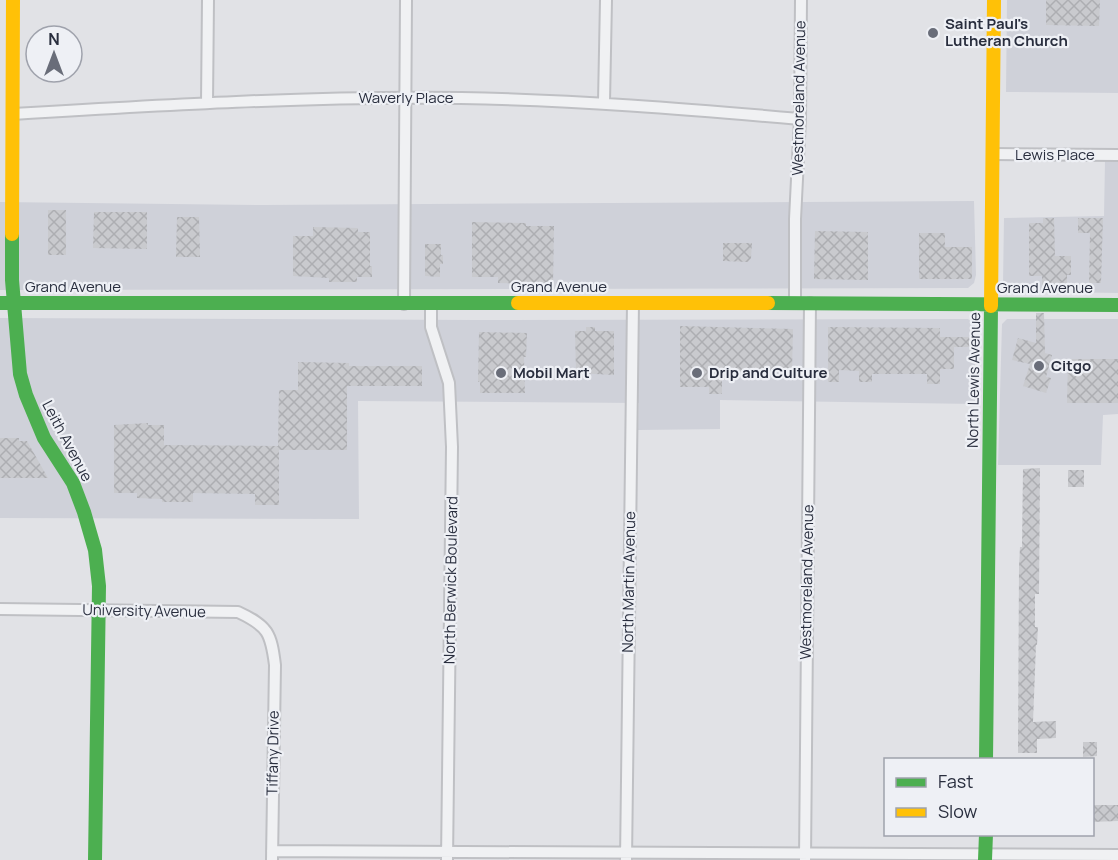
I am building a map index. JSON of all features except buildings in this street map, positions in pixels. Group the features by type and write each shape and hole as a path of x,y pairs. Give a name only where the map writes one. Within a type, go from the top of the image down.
{"main road":[{"name":"Leith Avenue","path":"14,0 12,260 7,303 26,395 44,438 73,483 95,550 99,586 95,860"},
{"name":"North Lewis Avenue","path":"986,758 994,0"},
{"name":"Grand Avenue","path":"7,303 1118,305"},
{"path":"985,857 986,836"}],"street":[{"path":"207,103 208,0"},
{"path":"404,304 406,0"},
{"path":"604,102 606,0"},
{"name":"Westmoreland Avenue","path":"795,303 795,208 800,119 801,0"},
{"name":"Waverly Place","path":"13,114 207,103 405,98 604,102 800,119"},
{"name":"Lewis Place","path":"993,154 1118,155"},
{"name":"North Martin Avenue","path":"626,856 633,303"},
{"name":"Westmoreland Avenue","path":"805,857 810,303"},
{"name":"North Berwick Boulevard","path":"431,304 431,327 449,383 452,447 447,856"},
{"name":"University Avenue","path":"0,609 238,612 252,619 267,631 272,645"},
{"name":"Tiffany Drive","path":"272,645 275,665 272,856"},
{"path":"272,856 985,857 1118,855"}],"shaded area":[{"path":"1007,0 1118,0 1118,93 1006,92"},
{"path":"1105,161 1118,161 1118,293 1007,291 1003,285 1004,218 1104,216"},
{"path":"974,201 976,275 974,283 968,288 0,290 0,202 263,205"},
{"path":"0,318 968,319 975,325 975,404 720,400 720,429 638,430 639,403 358,401 359,519 0,518"},
{"path":"1007,319 1118,319 1118,414 1103,415 1101,465 998,465 1002,324"}],"traffic: fast":[{"path":"12,234 12,280 20,374 44,438 73,483 95,550 99,586 95,860"},
{"path":"0,303 518,303"},
{"path":"768,303 1118,305"},
{"path":"986,758 991,306"},
{"path":"985,860 986,836"}],"traffic: slow":[{"path":"12,234 13,0"},
{"path":"991,306 994,0"},
{"path":"518,303 768,303"}],"place":[{"name":"Saint Paul's Lutheran Church","path":"933,33"},
{"name":"Citgo","path":"1039,366"},
{"name":"Mobil Mart","path":"501,373"},
{"name":"Drip and Culture","path":"697,373"}]}
